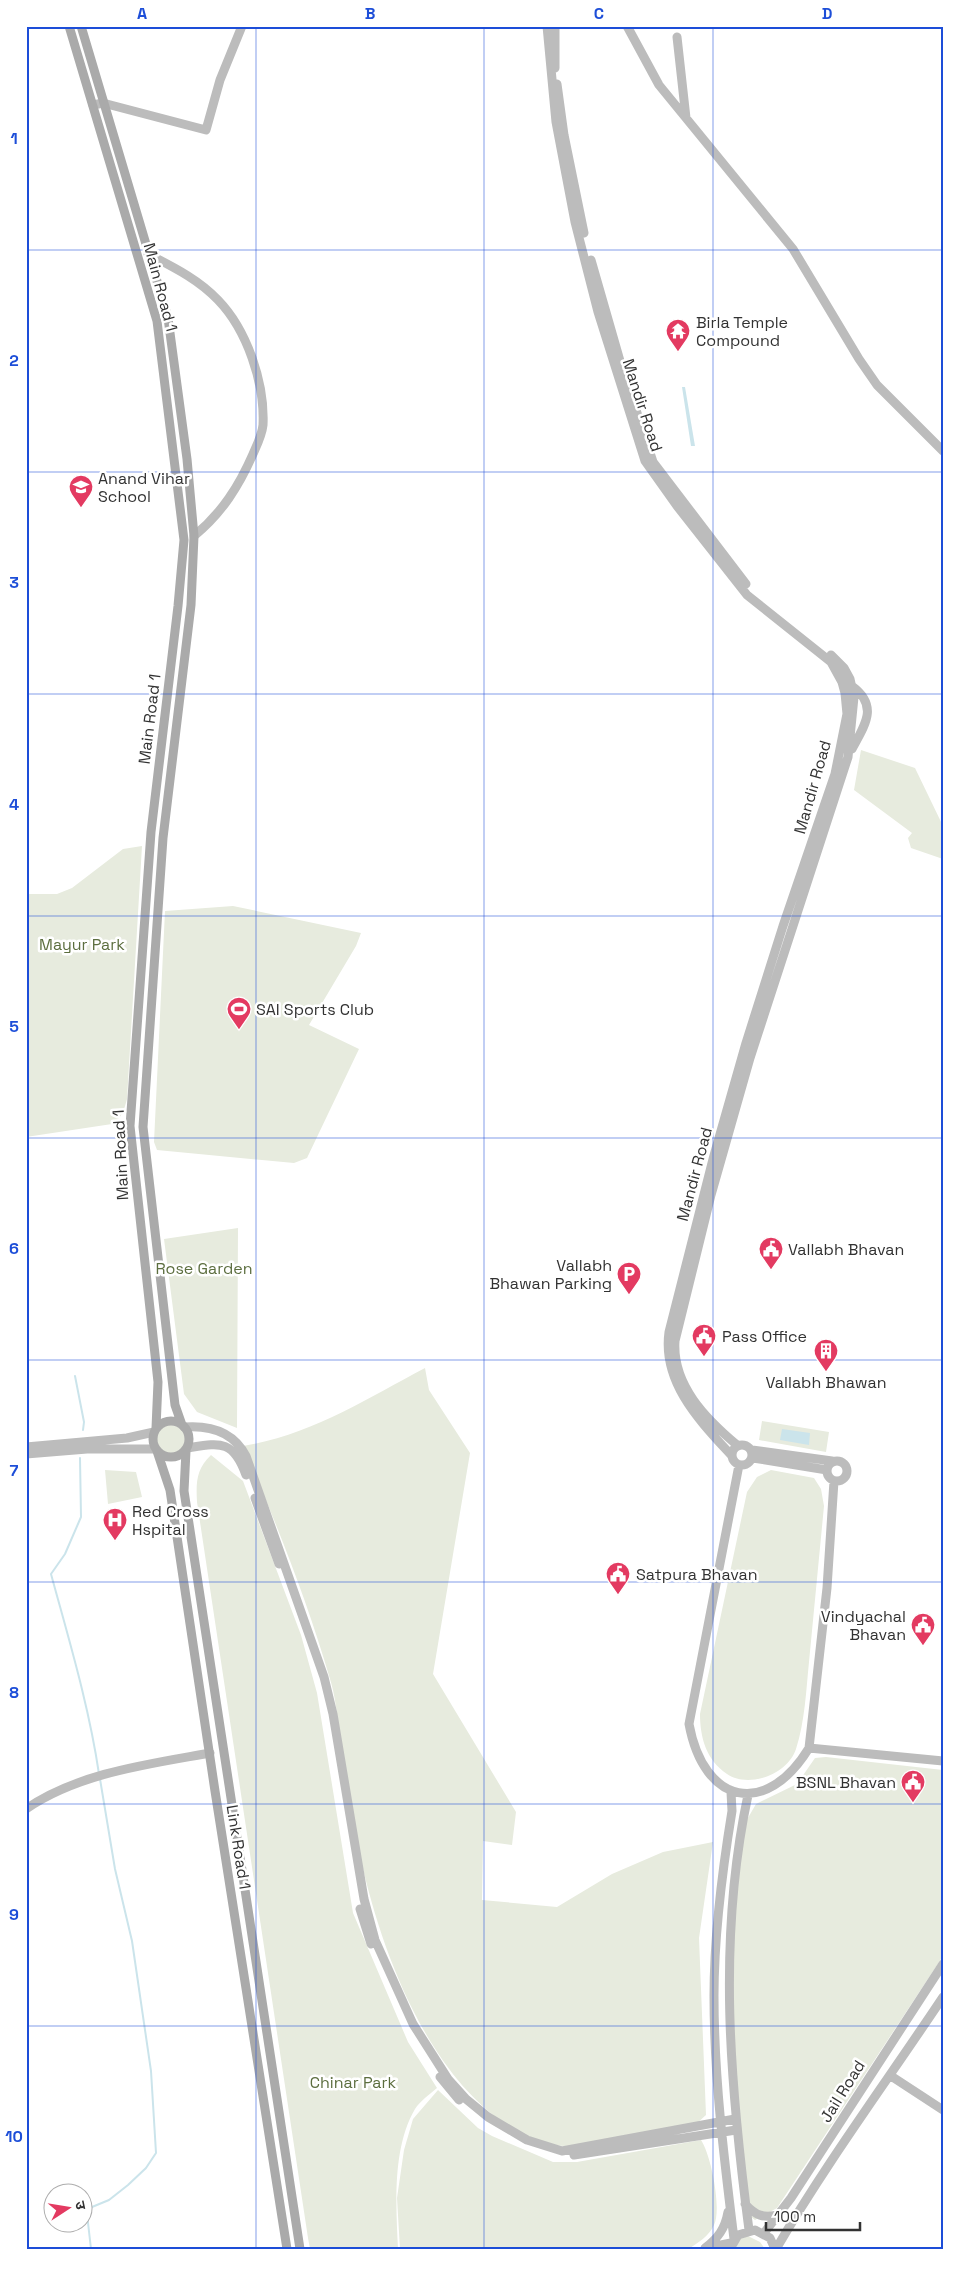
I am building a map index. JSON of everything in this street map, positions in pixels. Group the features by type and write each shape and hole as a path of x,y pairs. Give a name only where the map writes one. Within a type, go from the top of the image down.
{"main road":[{"name":"Main Road 1","path":"70,26 157,321 184,540 154,808 130,1126 158,1382 155,1430"},
{"name":"Main Road 1","path":"82,26 103,103 168,318 175,363 194,536 191,605 166,813 143,1128 175,1405 183,1426"},
{"path":"155,1430 169,1420 183,1426"},
{"name":"Link Road 1","path":"183,1426 189,1437 186,1449 186,1500 300,2249"},
{"name":"Link Road 1","path":"155,1430 152,1442 170,1490 287,2249"},
{"path":"156,1450 166,1458 174,1458 186,1449"}],"street":[{"path":"93,105 103,103 206,130 220,80 242,26"},
{"name":"Mandir Road","path":"547,26 556,122 575,222 598,312 646,461 688,521 748,595 831,662 842,682 845,693 845,724 835,774 777,942 670,1325 668,1344 671,1368 682,1394 699,1420 732,1456"},
{"name":"Mandir Road","path":"555,26 555,72 564,135 585,240 620,362 653,462 751,590 780,616 815,640 844,668 852,686 855,708 848,757 781,956 723,1139 674,1347 681,1377 699,1408 719,1430 737,1445"},
{"path":"627,26 659,85 793,249 859,359 877,384 943,451"},
{"path":"677,36 686,118"},
{"path":"148,254 195,279 218,300 234,319 253,358 258,378 263,426 258,443 241,481 228,502 194,536"},
{"path":"848,757 867,717 865,698 852,686"},
{"path":"154,808 166,813"},
{"path":"183,1426 205,1426 220,1431 236,1440 246,1456 324,1677 333,1714 364,1899 375,1940 413,2024 448,2079 466,2099 488,2117 527,2140 562,2151 721,2120 735,2119"},
{"path":"26,1447 128,1438 155,1430"},
{"path":"740,1465 732,1456 737,1445 746,1444 752,1454 827,1470"},
{"path":"186,1449 224,1445 235,1451 244,1467 313,1657 324,1697 360,1908 366,1932 406,2022 447,2087 485,2122 530,2147 552,2154 573,2155 736,2130"},
{"path":"26,1454 87,1449 156,1450"},
{"path":"752,1454 832,1461 840,1460 848,1468 845,1478 834,1481"},
{"path":"740,1465 748,1464 752,1454"},
{"path":"832,1461 827,1470 829,1477 834,1481"},
{"path":"740,1465 689,1724 693,1748 702,1764 714,1778 732,1792 748,1795 780,1782 796,1769 809,1748 826,1588 834,1481"},
{"path":"809,1748 943,1762"},
{"path":"26,1809 45,1796 91,1779 210,1753"},
{"path":"732,1792 732,1811 716,1936 714,1995 721,2120 730,2204 732,2244"},
{"path":"748,1795 730,1930 729,2033 736,2130 749,2230"},
{"name":"Jail Road","path":"764,2233 779,2215 943,1964"},
{"name":"Jail Road","path":"775,2249 842,2145 891,2076 943,1997"},
{"path":"891,2076 943,2110"},
{"path":"745,2203 757,2215 765,2218 779,2215"},
{"path":"704,2248 718,2238 726,2224 730,2204"},
{"path":"749,2230 764,2233 770,2238 775,2249"},
{"path":"704,2248 732,2244 749,2230"}],"green space":[{"path":"861,750 915,768 943,826 943,859 911,848 908,838 912,833 854,790"},
{"name":"Mayur Park","path":"142,846 127,1099 124,1110 112,1124 26,1137 26,894 57,894 72,888 123,849"},
{"name":"SAI Sports Club","path":"233,906 361,933 356,946 309,1025 359,1049 307,1158 294,1163 157,1150 154,1142 165,911"},
{"name":"Rose Garden","path":"238,1228 237,1428 197,1412 184,1394 164,1239"},
{"path":"425,1368 429,1390 470,1453 433,1674 516,1812 512,1845 483,1841 482,1900 557,1907 612,1874 663,1852 713,1842 699,1938 706,2115 695,2125 614,2142 572,2146 553,2145 537,2141 501,2121 470,2094 443,2060 419,2022 400,1982 384,1940 361,1860 332,1685 290,1561 243,1446 292,1434 315,1425"},
{"path":"762,1421 829,1432 826,1452 759,1440"},
{"path":"171,1425 181,1429 185,1439 181,1449 171,1453 161,1449 157,1439 161,1429"},
{"name":"Chinar Park","path":"211,1455 243,1481 301,1635 317,1693 353,1913 408,2042 437,2088 422,2100 415,2109 402,2141 396,2196 398,2249 310,2249 197,1502 198,1477 202,1466"},
{"path":"105,1470 136,1472 142,1497 108,1504"},
{"path":"771,1470 814,1478 821,1489 824,1506 806,1695 796,1749 792,1758 776,1772 767,1777 746,1780 727,1774 709,1755 701,1731 700,1714 747,1492 757,1477"},
{"path":"826,1757 943,1770 943,1956 777,2208 755,2220 751,2217 734,2101 731,1936 745,1823 756,1804 797,1784 815,1758"},
{"path":"438,2090 478,2128 492,2136 553,2162 577,2162 701,2140 712,2169 716,2195 717,2207 714,2225 706,2236 688,2249 400,2249 397,2198 404,2150 413,2119"},
{"path":"748,2236 760,2242 765,2249 736,2249 741,2237"}],"water":[{"path":"682,387 685,387 695,446 691,446"},
{"path":"782,1429 810,1433 809,1445 780,1440"}],"waterway":[{"path":"75,1376 84,1422 83,1430"},
{"path":"80,1458 81,1517 65,1554 51,1574 84,1698 99,1774"},
{"path":"91,2249 87,2214 92,2207 109,2200 128,2185 146,2168 156,2153 151,2071 132,1941 115,1869 100,1779"}],"place":[{"name":"Birla Temple Compound","path":"678,352"},
{"name":"Anand Vihar School","path":"81,508"},
{"name":"SAI Sports Club","path":"239,1030"},
{"name":"Vallabh Bhavan","path":"771,1270"},
{"name":"Vallabh Bhawan Parking","path":"629,1295"},
{"name":"Pass Office","path":"704,1357"},
{"name":"Vallabh Bhawan","path":"826,1372"},
{"name":"Red Cross Hspital","path":"115,1541"},
{"name":"Satpura Bhavan","path":"618,1595"},
{"name":"Vindyachal Bhavan","path":"923,1646"},
{"name":"BSNL Bhavan","path":"913,1803"}]}
